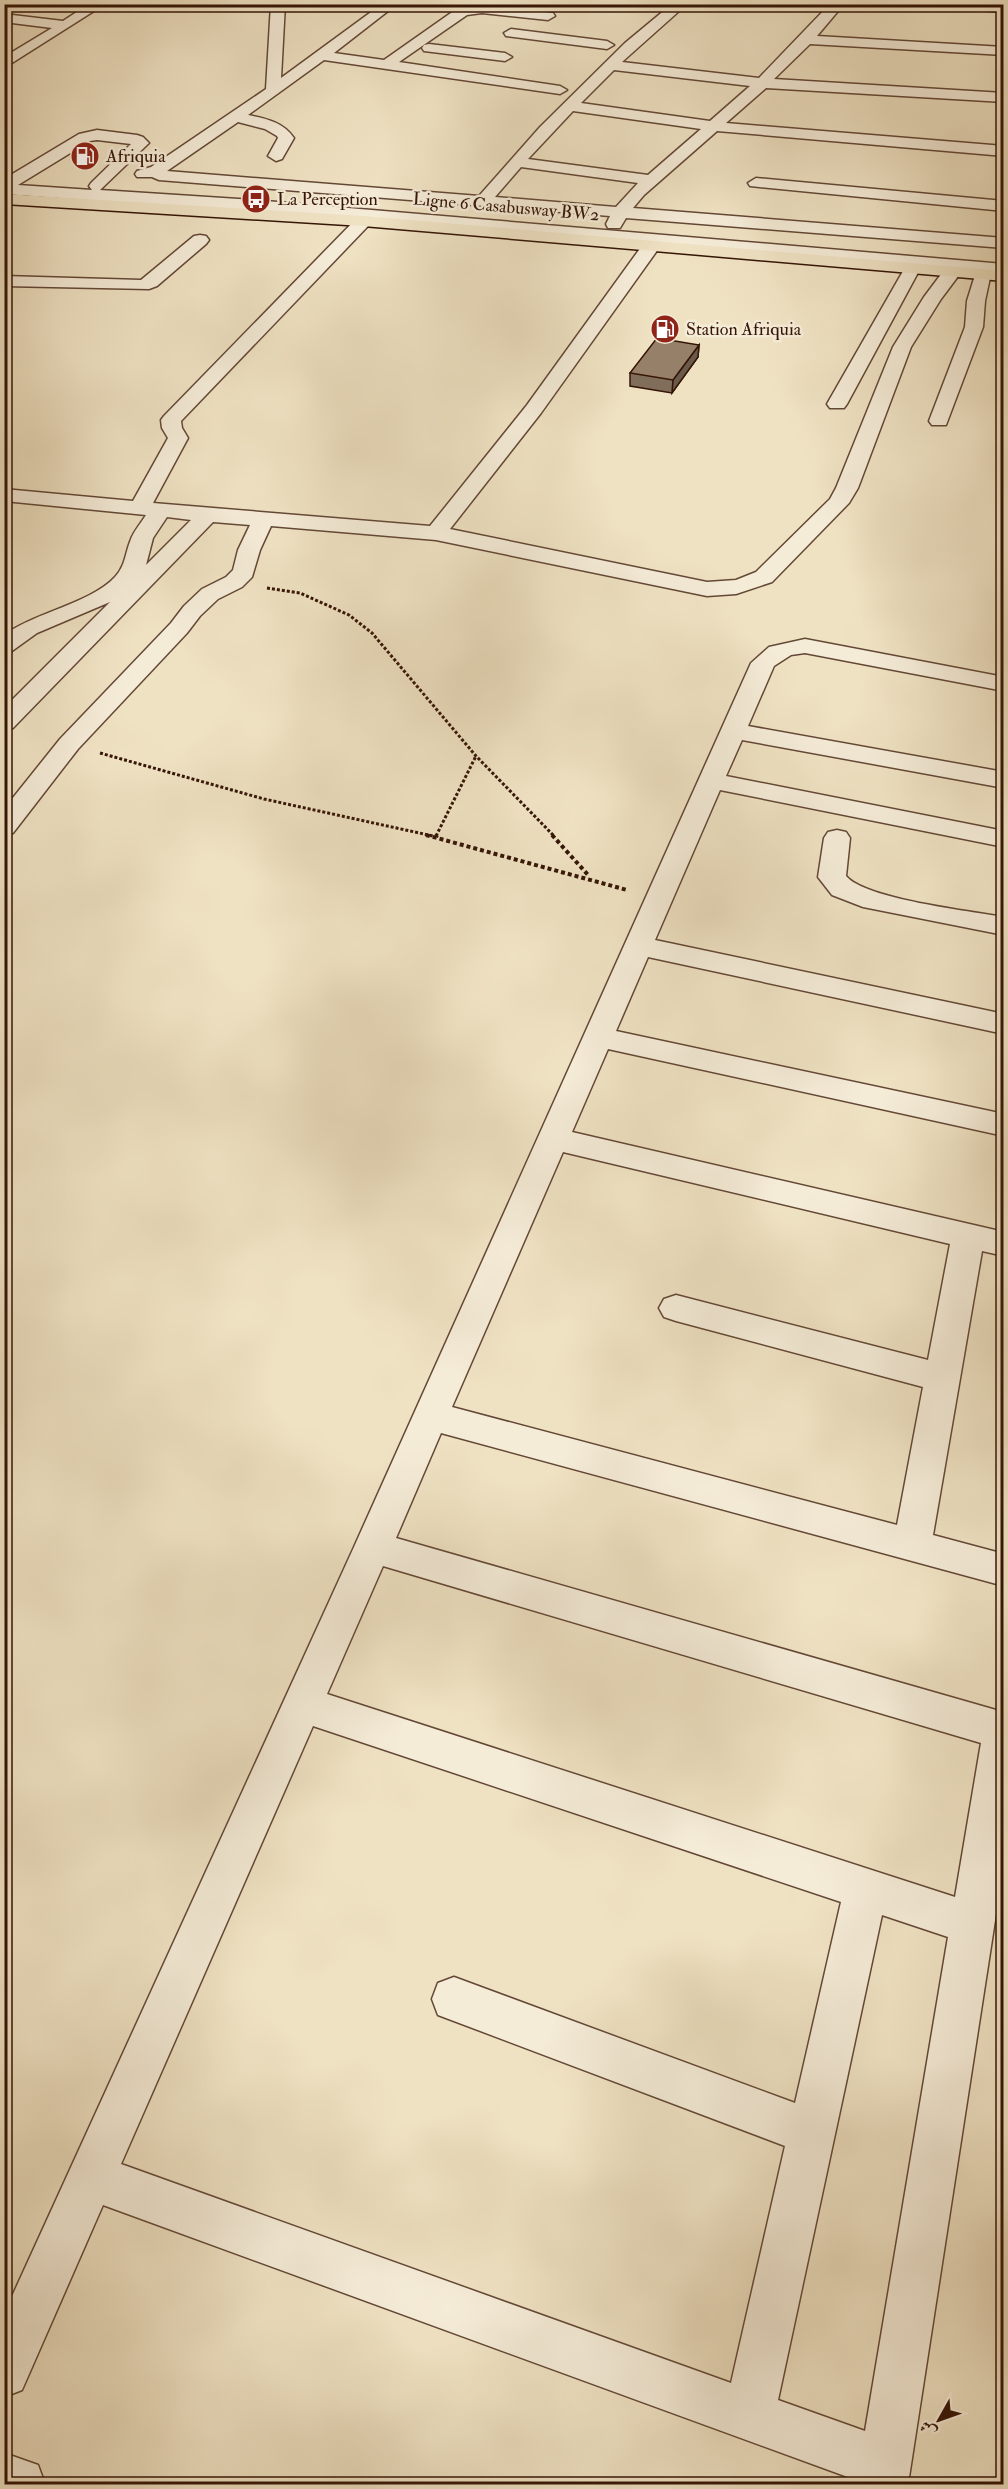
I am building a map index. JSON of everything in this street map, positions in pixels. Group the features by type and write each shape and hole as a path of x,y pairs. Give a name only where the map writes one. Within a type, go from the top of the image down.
{"main road":[{"path":"6,188 93,178 136,192 363,221 1004,276"},
{"path":"6,188 136,192 618,218 1004,255"}],"street":[{"path":"4,64 99,4"},
{"path":"273,91 278,4"},
{"path":"136,192 234,117 391,4"},
{"path":"484,200 569,106 630,46 681,4"},
{"path":"618,218 650,180 762,83 806,40 838,4"},
{"path":"950,4 1004,8"},
{"path":"387,64 464,11 482,9 548,16"},
{"path":"4,18 66,25"},
{"path":"511,33 607,45"},
{"path":"591,60 619,35"},
{"path":"806,40 1004,51"},
{"path":"411,46 505,57"},
{"path":"321,55 564,86 544,104"},
{"path":"612,65 762,83 1004,98"},
{"path":"666,87 684,73"},
{"path":"631,115 648,101"},
{"path":"569,106 713,126 1004,151"},
{"path":"234,117 283,132 286,138 276,156"},
{"path":"6,188 85,137 97,135 137,140 141,143 110,173 93,178"},
{"path":"517,162 650,180"},
{"path":"38,166 69,169"},
{"path":"756,183 1004,206"},
{"path":"459,198 471,184"},
{"path":"136,192 459,198 618,218 1004,243"},
{"name":"Ligne 6 Casabusway BW2","path":"136,192 266,206 1004,267"},
{"path":"4,646 29,628 102,597 122,583 135,566 149,510 150,493 178,438 172,428 171,420 363,221"},
{"path":"4,281 143,285 151,282 200,240"},
{"path":"436,533 534,409 652,245"},
{"path":"837,404 913,268"},
{"path":"4,495 149,510 436,533 707,590 729,589 764,578 838,503 847,488 902,347 933,297 953,271"},
{"path":"939,421 974,327 976,301 983,274"},
{"path":"4,723 208,515"},
{"path":"4,827 69,744 179,628 192,611 210,594 234,582 244,572 249,550 264,519"},
{"path":"4,2372 373,1548 763,663 771,654 790,647 806,646 1004,684"},
{"path":"733,731 1004,780"},
{"path":"711,781 1004,839"},
{"path":"837,838 832,877 842,889 873,901 1004,926"},
{"path":"639,946 1004,1024"},
{"path":"598,1037 1004,1125"},
{"path":"553,1139 1004,1244"},
{"path":"912,1545 968,1236"},
{"path":"676,1308 942,1378"},
{"path":"431,1416 1004,1570"},
{"path":"92,2177 749,2415 883,2474 1003,1729 373,1548"},
{"path":"303,1704 972,1924"},
{"path":"749,2415 866,1889"},
{"path":"454,1999 812,2133"},
{"path":"4,2479 19,2484"}],"path":[{"path":"234,582 300,593 349,615 372,633 477,756 562,845 590,878"},
{"path":"69,744 264,799 436,837 590,878 660,900"},
{"path":"436,837 477,756"}],"building":[{"path":"657,338 699,345 673,380 630,373"}],"place":[{"name":"Afriquia","path":"85,156"},
{"name":"La Perception","path":"256,199"},
{"name":"Station Afriquia","path":"665,329"}]}
